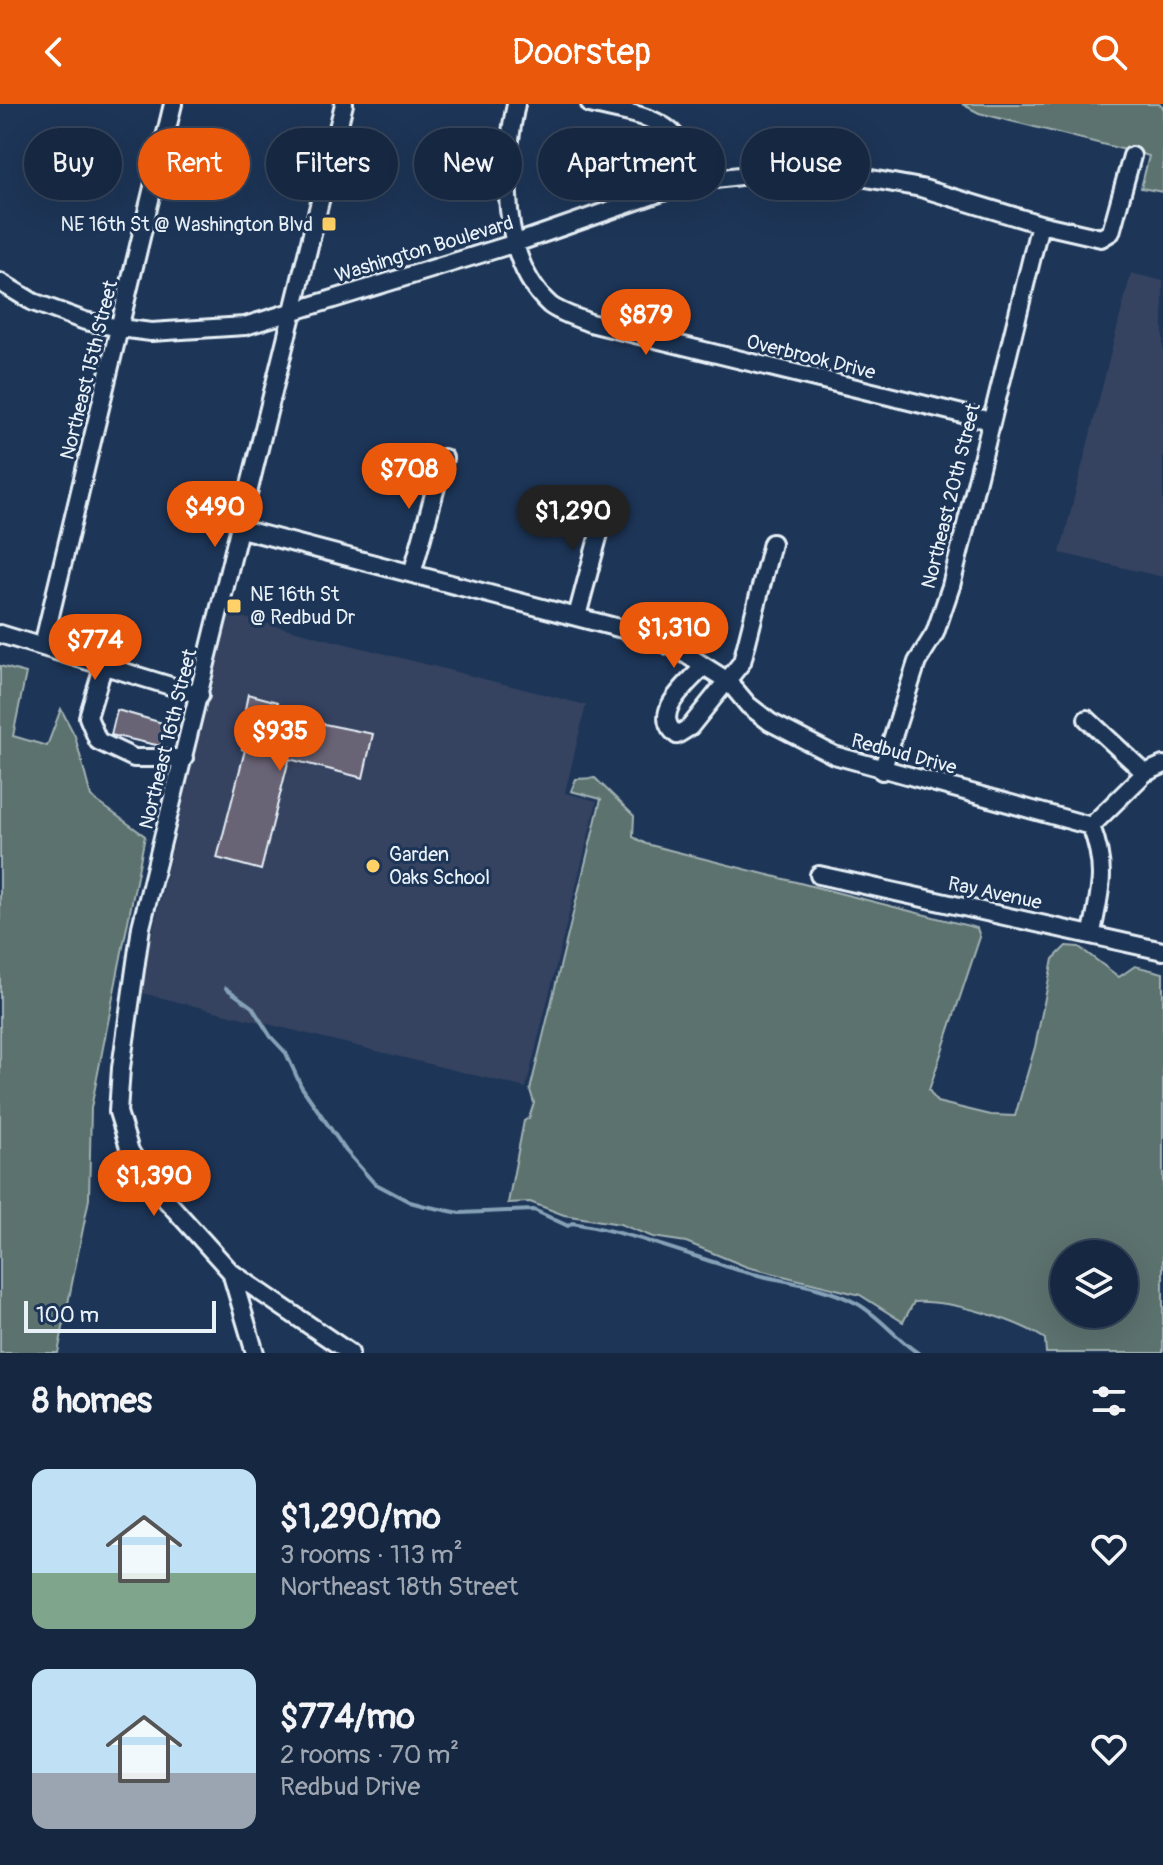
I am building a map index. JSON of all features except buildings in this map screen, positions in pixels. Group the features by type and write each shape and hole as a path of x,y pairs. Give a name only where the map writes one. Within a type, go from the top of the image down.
{"street":[{"name":"Northeast 15th Street","path":"43,645 173,104"},
{"name":"Northeast 16th Street","path":"255,1353 231,1272 148,1180 130,1151 118,1112 121,1068 141,927 344,104"},
{"name":"Overbrook Drive","path":"516,104 507,145 505,178 516,243 532,279 551,306 590,323 991,421"},
{"path":"590,104 666,128"},
{"name":"Washington Boulevard","path":"725,178 788,170 855,176 921,188 1040,224 1101,238 1111,232 1132,156"},
{"name":"Washington Boulevard","path":"0,282 33,302 85,321 120,328 151,332 245,326 516,243 639,200"},
{"name":"Northeast 20th Street","path":"882,771 917,662 935,633 951,586 1040,224"},
{"path":"412,574 444,458"},
{"path":"577,616 608,500"},
{"name":"Redbud Drive","path":"241,529 648,637 676,648 728,681 748,705 801,741 882,771 999,798 1091,826"},
{"path":"704,666 673,700 665,717 669,728 677,735 690,727 742,662 772,543"},
{"path":"0,634 200,695"},
{"path":"104,664 88,717 98,741 134,758 184,758"},
{"path":"1087,719 1145,773"},
{"path":"1092,932 1103,884 1102,855 1091,826 1145,773 1163,765"},
{"name":"Ray Avenue","path":"819,875 1092,932 1163,951"},
{"path":"231,1272 350,1353"}],"shaded area":[{"path":"1131,273 1163,281 1163,577 1060,553"},
{"name":"Garden Oaks School","path":"229,614 586,705 565,793 597,801 526,1088 138,992"}],"green space":[{"path":"962,104 1159,104 1163,106 1163,192 1141,188 1149,156 979,113"},
{"path":"0,666 26,673 13,736 47,746 61,709 75,736 91,797 145,836 91,1108 89,1199 58,1353 0,1353"},
{"path":"595,778 634,816 633,837 646,844 977,928 980,937 929,1090 937,1102 991,1115 1015,1116 1035,1047 1053,959 1066,946 1079,947 1119,977 1135,966 1163,973 1163,1353 1046,1353 1045,1339 1017,1324 945,1304 914,1302 903,1322 860,1295 747,1267 686,1242 653,1237 620,1224 564,1215 530,1202 508,1203 524,1121 529,1118 534,1103 530,1090 601,799 571,791 576,779"}],"waterway":[{"path":"226,988 252,1007 271,1037 286,1053 301,1086 346,1151 374,1183 410,1202 460,1213 534,1210 568,1226 572,1223 614,1232 738,1270 828,1291 864,1308 918,1353"}],"place":[{"name":"NE 16th St @ Washington Blvd","path":"329,224"},
{"name":"NE 16th St @ Redbud Dr","path":"234,606"},
{"name":"Garden Oaks School","path":"373,866"}]}
